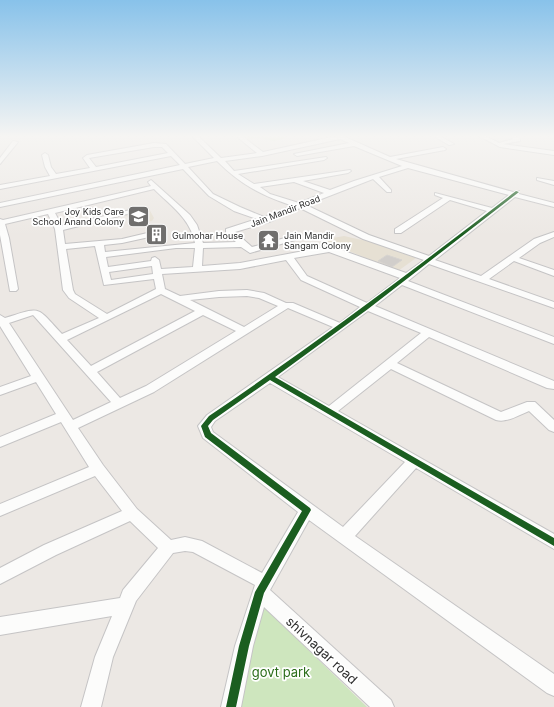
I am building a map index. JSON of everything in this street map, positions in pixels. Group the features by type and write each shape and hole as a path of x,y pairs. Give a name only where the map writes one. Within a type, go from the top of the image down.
{"street":[{"path":"49,169 54,177"},
{"path":"0,186 94,169"},
{"path":"0,205 168,169"},
{"path":"185,169 211,195 222,202 266,220"},
{"path":"229,169 252,186 268,195 301,206 366,238 554,305"},
{"path":"233,173 257,169"},
{"name":"Jain Mandir Road","path":"244,244 229,231 266,220 330,193 399,169"},
{"path":"420,169 554,202"},
{"path":"427,169 554,205"},
{"path":"252,186 348,171"},
{"path":"144,174 155,187 181,208 195,228 199,245 197,270"},
{"path":"375,177 389,191"},
{"path":"295,180 330,193"},
{"path":"540,180 554,183"},
{"path":"13,289 4,255 0,222 51,212 155,187"},
{"path":"516,193 430,260 339,326 271,378 211,418 204,426 208,435 307,510 554,686"},
{"path":"436,194 494,210"},
{"path":"398,231 448,198"},
{"path":"59,229 139,210"},
{"path":"51,212 59,229 68,290 72,296 107,318"},
{"path":"62,247 132,240 160,232"},
{"path":"483,279 537,241 554,234"},
{"path":"101,255 163,247 199,245 244,244 250,250 292,238"},
{"path":"99,243 107,283 157,268"},
{"path":"104,270 157,268 197,270 240,266 330,249 554,341"},
{"path":"288,257 304,278 314,284 428,333 554,384"},
{"path":"512,258 554,273"},
{"path":"157,268 160,290"},
{"path":"61,339 107,318 160,290"},
{"path":"160,290 244,331"},
{"path":"178,299 254,294 276,299 285,306"},
{"path":"0,442 119,404 150,389 285,306 290,305 339,326"},
{"path":"90,371 119,357 202,310"},
{"path":"91,707 104,657 129,596 168,547 132,513 98,469 1,320 33,312 38,314 119,404"},
{"path":"329,412 428,333"},
{"path":"390,364 500,417 509,415 531,405 554,427"},
{"path":"0,391 39,377"},
{"path":"271,378 554,542"},
{"path":"344,536 414,461"},
{"path":"0,510 98,469"},
{"path":"231,707 244,646 263,587 307,510"},
{"path":"0,576 50,550 132,513"},
{"name":"shivnagar road","path":"168,547 185,544 196,546 263,587 384,707"},
{"path":"0,626 126,605"}],"shaded area":[{"name":"Joy Kids Care School Anand Colony","path":"148,207 154,218 152,221 135,224 123,213"},
{"path":"344,236 371,242 416,258 398,271 322,240"}],"green space":[{"name":"govt park","path":"261,604 367,707 239,707"}],"building":[{"path":"387,255 402,260 392,267 378,261"}],"cycle path":[{"path":"231,707 244,646 260,592 307,510 208,435 204,426 211,418 366,308 517,192"},
{"path":"271,378 554,542"}],"place":[{"name":"Joy Kids Care School Anand Colony","path":"139,216"},
{"name":"Gulmohar House","path":"156,235"},
{"name":"Jain Mandir Sangam Colony","path":"269,240"}]}
